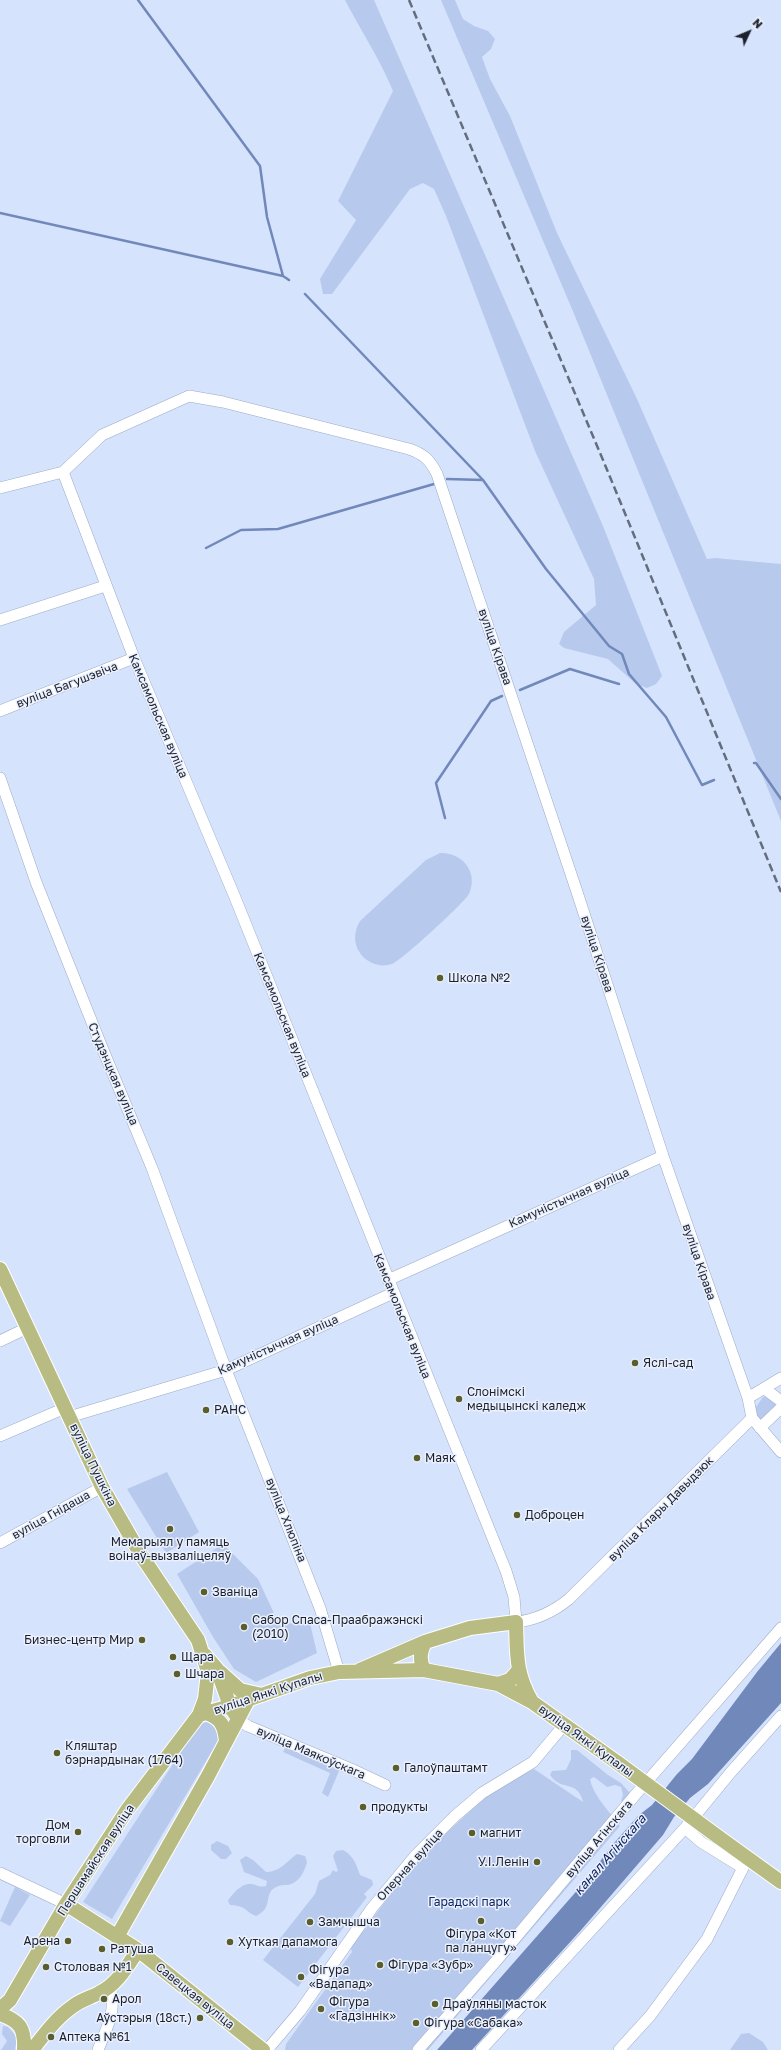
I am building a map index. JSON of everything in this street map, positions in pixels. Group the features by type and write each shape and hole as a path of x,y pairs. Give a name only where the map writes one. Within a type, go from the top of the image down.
{"main road":[{"name":"вуліца Пушкіна","path":"0,1269 26,1328 102,1487 141,1555 189,1625 212,1671 202,1714"},
{"path":"360,1670 425,1642 470,1628 516,1622"},
{"name":"вуліца Янкі Купалы","path":"516,1622 518,1671 523,1686 532,1702"},
{"path":"424,1670 420,1656 425,1642"},
{"name":"вуліца Янкі Купалы","path":"202,1714 230,1706 310,1678 339,1672 360,1670 424,1670 498,1684 532,1702 618,1763 717,1836 745,1863 781,1882"},
{"path":"212,1671 240,1690 262,1695"},
{"path":"212,1671 215,1690 230,1706 237,1719"},
{"path":"498,1684 510,1680 518,1671"},
{"path":"118,1935 248,1700"},
{"path":"202,1714 213,1715 222,1724 225,1729 226,1742"},
{"name":"Першамайская вуліца","path":"0,2009 4,2008 14,1995 66,1904 126,1810 202,1714"},
{"name":"Савецкая вуліца","path":"66,1904 118,1935 263,2050"},
{"path":"32,2050 71,2007 80,2001 100,1993 110,1986 127,1967 138,1950"},
{"path":"0,2014 13,2019 19,2025 23,2032 24,2050"}],"street":[{"name":"вуліца Кірава","path":"63,472 102,435 189,396 251,409 422,453 430,462 437,474 577,892 663,1156 748,1398"},
{"path":"0,488 63,472"},
{"name":"Камсамольская вуліца","path":"63,472 134,658 234,895 506,1571 514,1597 516,1622"},
{"path":"0,620 106,586"},
{"name":"вуліца Багушэвіча","path":"0,711 134,658"},
{"name":"Студэнцкая вуліца","path":"0,778 36,882 152,1168 226,1370"},
{"name":"Камуністычная вуліца","path":"388,1280 663,1156"},
{"name":"Камуністычная вуліца","path":"0,1436 67,1413 226,1370 393,1293"},
{"path":"0,1341 26,1328"},
{"name":"вуліца Хлюпіна","path":"226,1370 320,1608 339,1672"},
{"path":"781,1378 748,1398 752,1418 781,1452"},
{"path":"765,1389 781,1401"},
{"path":"760,1428 781,1408"},
{"name":"вуліца Клары Давыдзюк","path":"516,1622 531,1620 547,1614 569,1599 752,1418"},
{"name":"вуліца Гнідаша","path":"0,1543 102,1487"},
{"name":"вуліца Агінскага","path":"418,2050 500,1956 636,1794 781,1628"},
{"name":"вуліца Маякоўскага","path":"237,1719 248,1726 351,1769 385,1785"},
{"path":"481,2050 685,1828 780,1719"},
{"name":"Оперная вуліца","path":"267,2050 300,2011 372,1908 415,1856 455,1816 482,1793 533,1762 564,1725"},
{"path":"619,2050 650,2016 707,1939 745,1863 701,1842 685,1828"},
{"name":"Савецкая вуліца","path":"0,1873 66,1904"},
{"path":"98,2050 113,2011 113,1998 110,1986"}],"green space":[{"path":"345,0 374,0 603,526 662,676 656,684 647,688 636,684 608,659 564,648 559,644 564,632 596,605 594,579 535,451 446,216 434,189 423,183 410,189 332,294 323,294 320,279 356,220 338,201 393,91 376,56"},
{"path":"441,0 455,0 463,19 474,26 488,31 495,39 491,49 482,57 490,79 510,116 557,233 637,399 707,559 715,558 781,564 781,821 572,309"},
{"path":"440,853 455,856 466,865 472,878 472,886 469,894 419,943 392,964 378,965 366,960 360,953 355,941 356,929 360,921 426,860"},
{"path":"768,1396 776,1402 775,1407 763,1420 760,1420 755,1414 756,1407 763,1397"},
{"path":"167,1472 199,1532 166,1553 127,1489"},
{"path":"223,1544 258,1579 280,1626 309,1619 317,1653 256,1682 234,1669 213,1637 177,1574"},
{"path":"207,1722 217,1728 221,1736 112,1919 83,1902 199,1724"},
{"path":"285,1748 339,1771 328,1797 322,1793 330,1773 283,1752"},
{"name":"Гарадскі парк","path":"571,1750 577,1750 608,1775 621,1783 629,1792 629,1797 624,1802 621,1801 623,1795 621,1787 615,1785 607,1787 594,1777 590,1779 596,1794 613,1817 611,1820 620,1826 428,2050 285,2050 286,2044 352,1952 351,1949 354,1941 401,1880 405,1878 420,1857 492,1791 534,1769 583,1802 581,1795 577,1790 559,1783 550,1775 552,1771 566,1770 571,1759"},
{"path":"217,1841 228,1846 232,1853 226,1859 221,1859 211,1850 211,1845"},
{"path":"343,1850 352,1858 360,1875 372,1880 373,1885 364,1894 367,1897 298,1987 263,1960 315,1894 319,1881 330,1875 333,1870 336,1872 338,1871 333,1856 336,1851"},
{"path":"297,1854 305,1856 307,1862 303,1873 292,1884 282,1885 273,1889 270,1892 265,1910 256,1916 243,1908 230,1905 228,1901 229,1899 244,1885 250,1884 261,1887 266,1886 267,1881 244,1872 240,1860 246,1856 253,1860 266,1872 271,1872 283,1866"},
{"path":"15,1887 30,1895 10,1926 0,1921"},
{"path":"3,2026 8,2027 17,2037 15,2050 1,2050 7,2041 2,2034"},
{"path":"749,2033 763,2042 768,2050 730,2050 741,2034"}],"water":[{"name":"канал Агінскага","path":"781,1643 781,1703 708,1784 690,1798 674,1817 663,1835 582,1929 472,2050 437,2050 581,1886 615,1842 639,1815 652,1805 677,1774 692,1759 757,1672"}],"waterway":[{"path":"138,0 260,166 267,217 283,276"},
{"path":"0,213 283,276 289,280"},
{"path":"305,294 483,480 546,569 609,646 622,654 629,674 666,717 702,785 714,780"},
{"path":"447,479 483,480"},
{"path":"206,548 241,530 278,529 434,484"},
{"path":"520,690 570,669 619,684"},
{"path":"445,818 436,783 491,701 502,696"},
{"path":"754,763 756,763 781,799"}],"railway":[{"path":"409,0 603,460 781,892"}],"place":[{"name":"Школа №2","path":"440,978"},
{"name":"Яслі-сад","path":"635,1363"},
{"name":"Слонімскі медыцынскі каледж","path":"459,1399"},
{"name":"РАНС","path":"206,1410"},
{"name":"Маяк","path":"417,1458"},
{"name":"Доброцен","path":"517,1515"},
{"name":"Мемарыял у памяць воінаў-вызваліцеляў","path":"170,1529"},
{"name":"Званіца","path":"204,1592"},
{"name":"Сабор Спаса-Праабражэнскі (2010)","path":"244,1627"},
{"name":"Бизнес-центр Мир","path":"142,1640"},
{"name":"Щара","path":"173,1657"},
{"name":"Шчара","path":"177,1674"},
{"name":"Кляштар бэрнардынак (1764)","path":"57,1753"},
{"name":"Галоўпаштамт","path":"396,1768"},
{"name":"продукты","path":"363,1807"},
{"name":"Дом торговли","path":"78,1832"},
{"name":"магнит","path":"472,1833"},
{"name":"У.І.Ленін","path":"537,1862"},
{"name":"Фігура «Кот па ланцугу»","path":"481,1921"},
{"name":"Замчышча","path":"310,1922"},
{"name":"Арена","path":"68,1941"},
{"name":"Хуткая дапамога","path":"230,1942"},
{"name":"Ратуша","path":"102,1949"},
{"name":"Фігура «Зубр»","path":"380,1965"},
{"name":"Столовая №1","path":"46,1967"},
{"name":"Фігура «Вадапад»","path":"301,1977"},
{"name":"Арол","path":"104,1999"},
{"name":"Драўляны масток","path":"435,2004"},
{"name":"Фігура «Гадзіннік»","path":"321,2009"},
{"name":"Аўстэрыя (18ст.)","path":"200,2018"},
{"name":"Фігура «Сабака»","path":"416,2023"},
{"name":"Аптека №61","path":"51,2037"}]}
